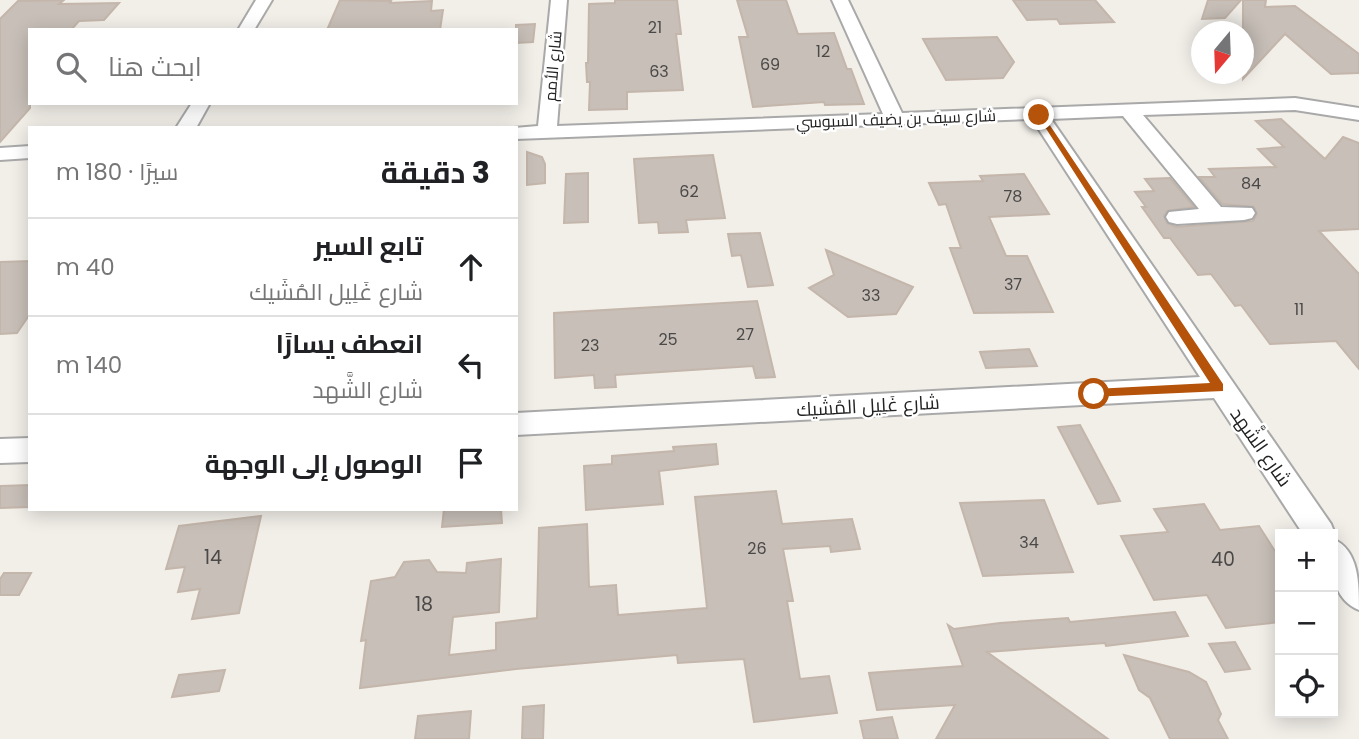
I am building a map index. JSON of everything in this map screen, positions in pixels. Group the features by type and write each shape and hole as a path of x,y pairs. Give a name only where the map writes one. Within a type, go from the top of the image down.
{"street":[{"path":"247,28 264,0"},
{"name":"شارع الأمم","path":"547,131 559,0"},
{"path":"841,0 895,119"},
{"name":"شارع سيف بن يضيف السبوسي","path":"518,133 1295,104 1359,114"},
{"path":"187,126 200,105"},
{"path":"1129,111 1216,215"},
{"name":"شارع الشَّهد","path":"1039,115 1317,529"},
{"path":"0,175 16,153"},
{"path":"1177,218 1244,214"},
{"name":"شارع غَلِيل المُشَيك","path":"518,424 1219,387"},
{"path":"0,451 28,450"},
{"path":"1338,562 1359,594"}],"building":[{"path":"64,0 59,4 119,3 104,20 79,21 73,28 28,28 30,108 0,142 0,19 18,1"},
{"path":"340,0 391,1 390,3 432,1 431,11 443,10 440,28 328,28"},
{"path":"615,0 677,0 681,34 676,34 683,90 627,92 627,109 589,110 590,82 587,82 586,63 589,4 615,3"},
{"path":"737,0 786,0 798,34 834,33 864,104 825,105 824,102 753,107 739,37 748,37"},
{"path":"1013,0 1095,0 1114,22 1060,24 1057,19 1027,20"},
{"path":"1208,0 1241,0 1225,18 1202,19"},
{"path":"1243,0 1266,0 1265,7 1295,6 1359,54 1359,73 1331,74 1285,34 1254,67 1254,21 1243,21"},
{"path":"535,24 533,42 518,43 516,25"},
{"path":"997,37 1014,62 1003,78 946,80 923,39"},
{"path":"1281,119 1325,159 1343,137 1359,143 1359,229 1319,231 1359,274 1359,369 1336,341 1270,344 1241,305 1235,306 1211,274 1198,275 1170,238 1164,238 1135,192 1154,191 1145,179 1170,178 1194,207 1167,211 1164,216 1167,223 1176,227 1253,221 1257,214 1254,207 1222,204 1199,177 1215,177 1209,169 1276,167 1258,149 1284,147 1256,121"},
{"path":"527,152 542,157 545,164 545,183 527,185"},
{"path":"713,155 725,218 686,220 688,232 659,233 658,222 639,223 634,159"},
{"path":"588,173 588,222 564,223 566,174"},
{"path":"1024,174 1049,214 989,217 1006,256 1027,256 1053,312 974,313 950,248 961,248 946,204 939,205 929,183 983,181 980,176"},
{"path":"760,233 773,285 748,287 741,255 732,256 728,234"},
{"path":"826,250 913,287 896,314 848,317 809,288 834,275"},
{"path":"28,261 28,317 17,333 0,334 0,262"},
{"path":"757,301 775,377 756,378 753,366 615,375 616,387 595,388 594,375 555,378 554,313"},
{"path":"1029,349 1037,366 986,368 980,352"},
{"path":"1080,425 1120,501 1098,504 1058,427"},
{"path":"716,444 718,464 659,471 663,504 586,510 584,466 612,464 612,456 674,451 673,447"},
{"path":"28,485 28,507 0,508 0,486"},
{"path":"776,491 782,524 852,519 860,549 831,552 830,546 783,549 793,601 787,601 800,679 829,676 837,713 754,722 744,659 678,663 677,655 516,669 360,688 366,640 361,641 371,581 395,577 404,562 429,560 437,572 466,573 467,563 501,559 499,612 453,617 449,655 496,650 496,623 537,618 539,528 587,524 589,587 616,585 618,615 707,608 695,497"},
{"path":"1044,500 1073,572 983,576 960,503"},
{"path":"1204,504 1220,530 1259,526 1275,551 1275,623 1226,628 1207,595 1154,600 1121,536 1168,532 1154,509"},
{"path":"444,511 501,511 502,523 442,527"},
{"path":"261,516 239,613 192,619 200,589 178,592 185,567 166,569 179,526"},
{"path":"4,573 31,573 19,595 0,595 0,579"},
{"path":"1175,612 1188,636 1106,646 1105,643 987,652 1108,739 936,739 955,705 877,710 869,673 963,666 948,625 954,629 1000,623 1068,618 1070,622"},
{"path":"1235,642 1250,669 1225,672 1209,644"},
{"path":"1124,655 1189,672 1206,682 1221,714 1218,720 1228,739 1170,739 1150,698 1139,690"},
{"path":"225,670 219,691 172,697 179,675"},
{"path":"544,705 543,739 522,739 523,707"},
{"path":"471,711 469,739 415,739 418,716"},
{"path":"892,717 898,739 864,739 860,721"}],"route":[{"path":"1039,115 1219,387 1094,394"}]}
